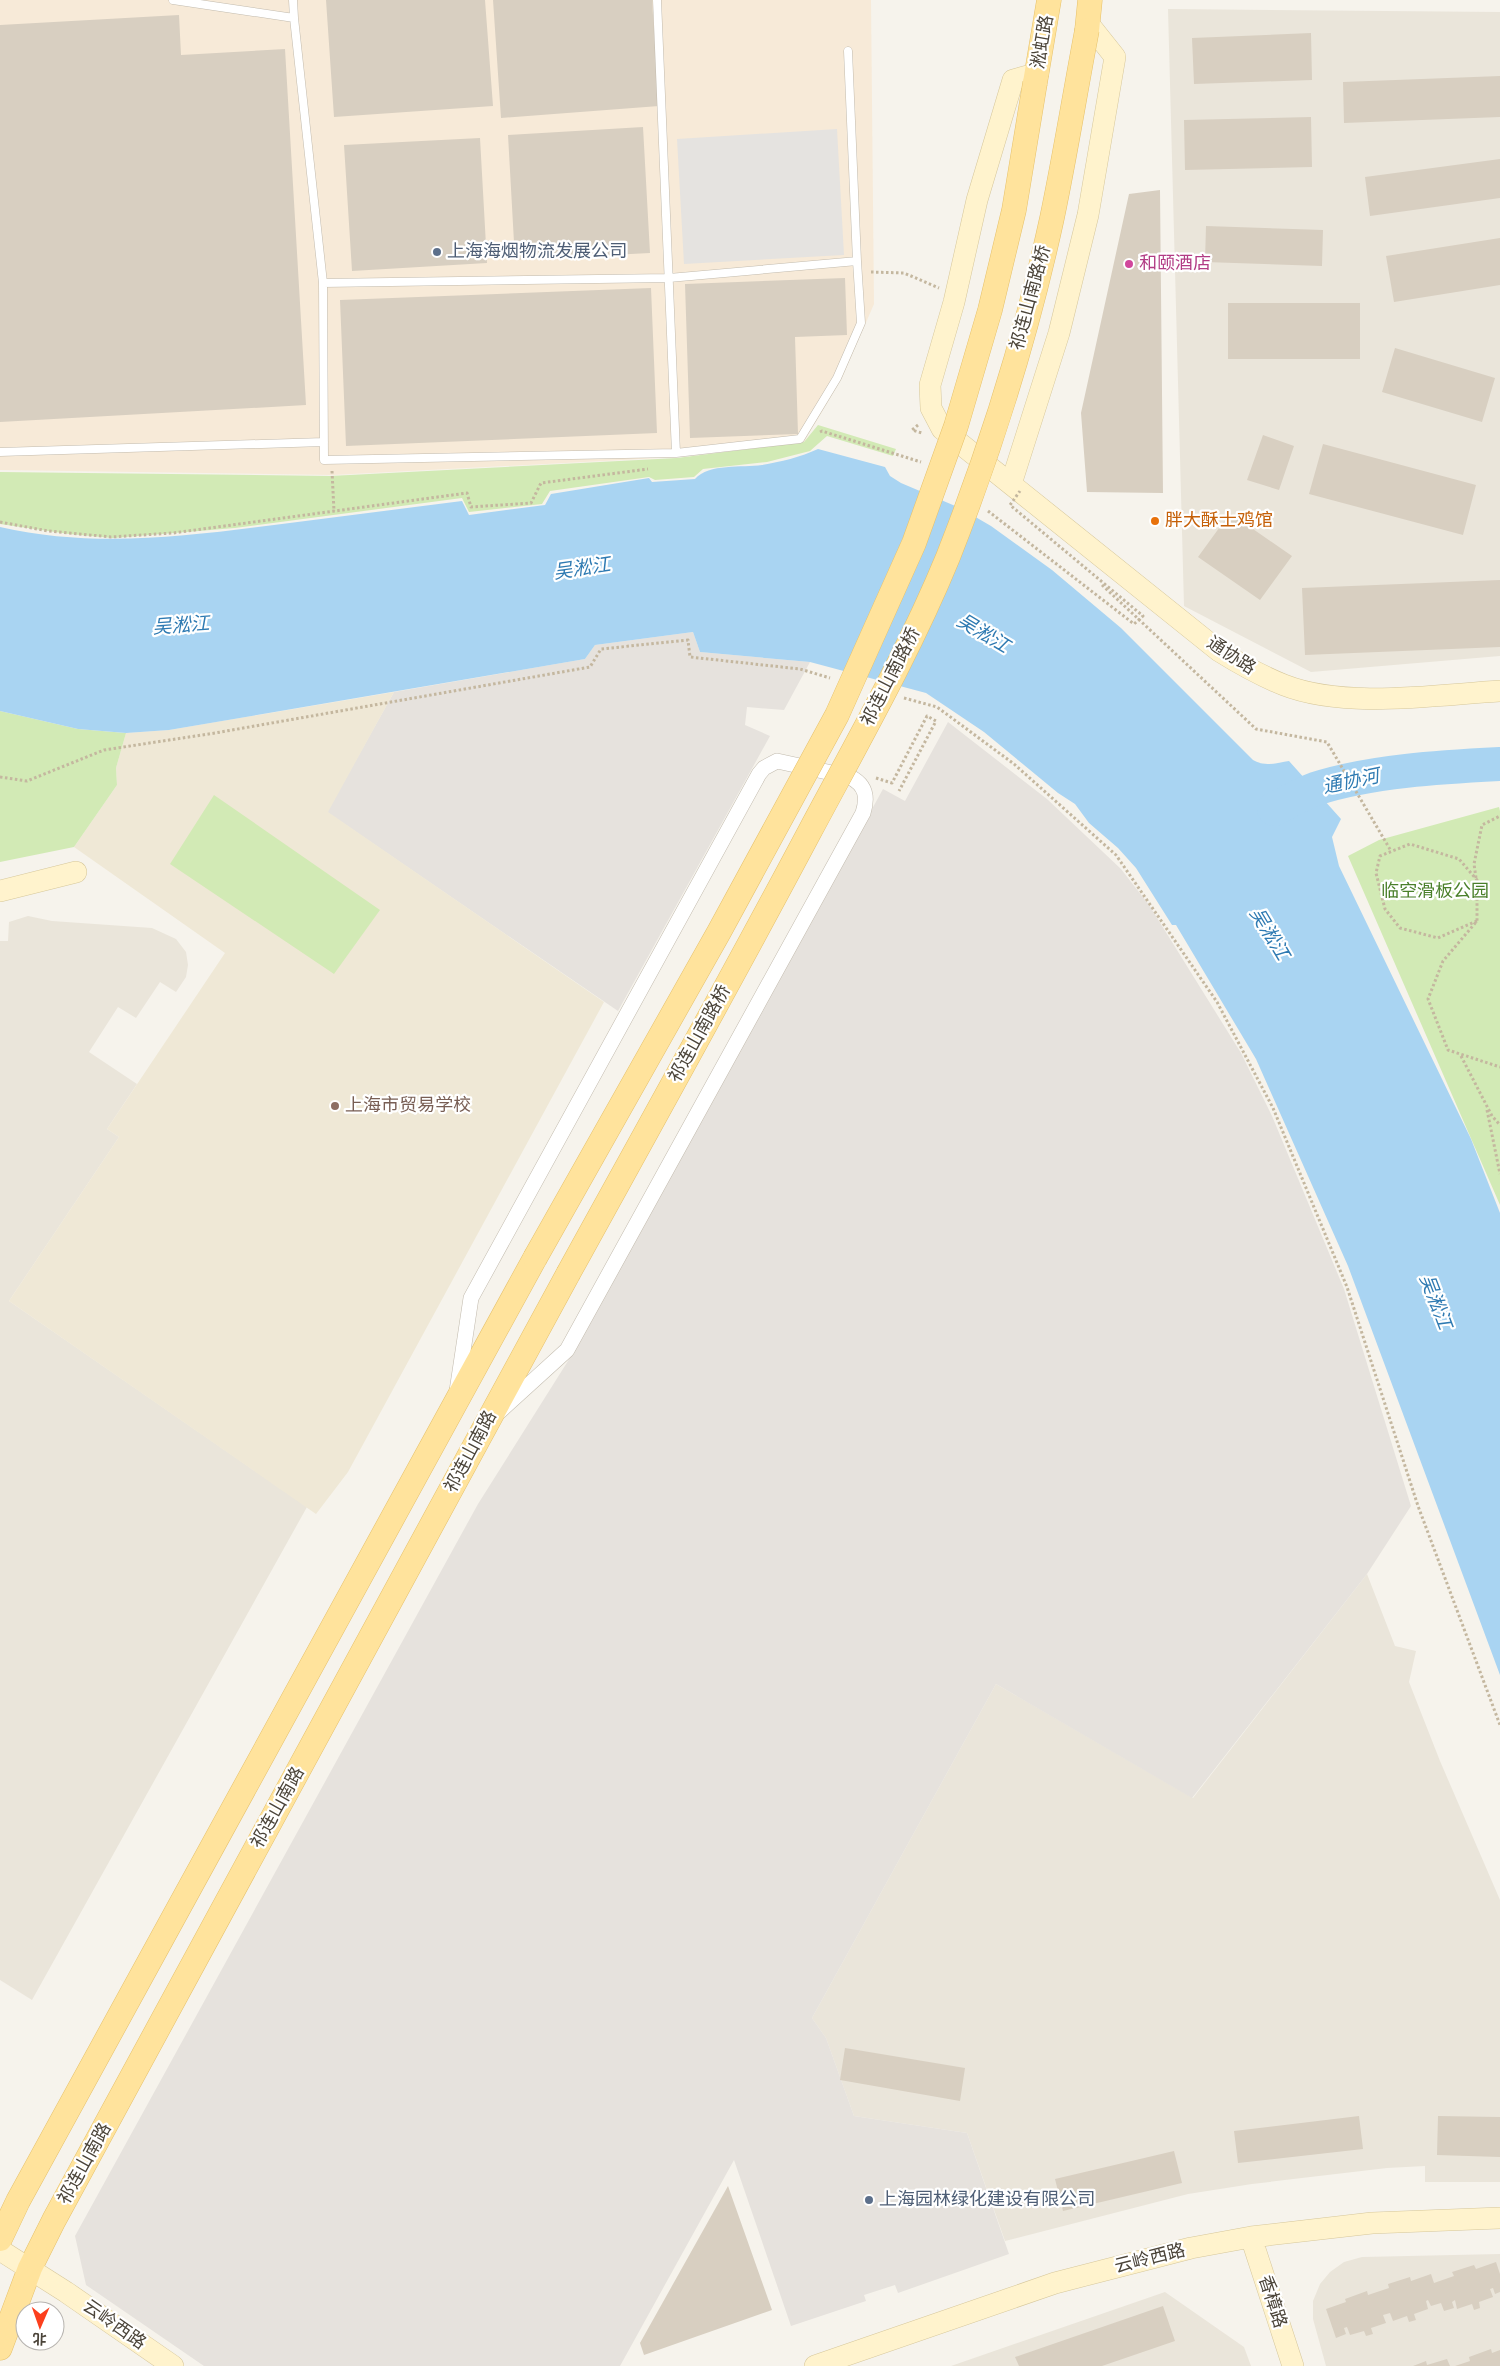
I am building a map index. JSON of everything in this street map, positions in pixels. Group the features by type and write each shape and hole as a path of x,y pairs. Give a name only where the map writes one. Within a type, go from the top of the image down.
{"main road":[{"name":"淞虹路","path":"1037,78 1049,0"},
{"path":"1087,27 1090,0"},
{"name":"祁连山南路桥","path":"568,1274 844,768 910,642 948,557 991,437 1027,319 1052,218 1087,27"},
{"name":"祁连山南路桥","path":"535,1258 719,932 836,715 910,552 956,426 990,310 1014,210 1037,78"},
{"name":"祁连山南路","path":"0,2239 18,2201 535,1258"},
{"name":"祁连山南路","path":"0,2348 30,2268 59,2212 568,1274"}],"street":[{"path":"1015,487 1059,333 1086,224 1115,57 1087,27"},
{"name":"通协路","path":"1037,78 1013,80 977,200 954,302 930,385 929,397 935,419 942,429 1220,651 1254,672 1285,686 1321,695 1353,700 1500,691"},
{"path":"455,1405 471,1298 759,774 764,768 777,761 850,777 859,782 865,791 866,801 863,813 567,1350 488,1422"},
{"path":"0,891 76,872"},
{"name":"云岭西路","path":"814,2366 1055,2283 1191,2248 1251,2237 1372,2223 1500,2218"},
{"name":"香樟路","path":"1251,2237 1293,2366"},
{"name":"云岭西路","path":"0,2250 30,2268 173,2366"},
{"name":"云岭西路","path":"0,2264 30,2268"}],"lane":[{"path":"173,0 294,18"},
{"path":"293,0 323,283 324,460 676,453 800,439 837,378 861,323 848,51"},
{"path":"657,0 676,453"},
{"path":"323,283 670,278 857,261"},
{"path":"0,452 324,442"}],"path":[{"path":"858,271 904,273 946,292"},
{"path":"815,435 822,431 930,466"},
{"path":"0,522 48,531 111,536 173,533 467,493 471,507 531,503 540,483 650,468"},
{"path":"333,474 334,511"},
{"path":"970,496 1134,624 1143,616 1010,505 1015,487"},
{"path":"1122,605 1256,729 1327,742 1391,850"},
{"path":"0,777 27,781 104,750 215,733 590,668 602,649 688,640 690,657 800,669 836,680"},
{"path":"900,697 937,708 1014,764 1116,854 1217,1002 1273,1108 1347,1287 1418,1506 1500,1725"},
{"path":"844,768 892,783 927,716 936,721 899,790"},
{"path":"1500,816 1482,825 1474,864 1477,880 1477,921 1443,961 1428,999 1448,1050 1500,1067"},
{"path":"1477,880 1459,859 1410,844 1380,856 1376,873 1385,909 1400,928 1438,938 1477,921"},
{"path":"1460,1055 1500,1126"},
{"path":"1486,1104 1500,1174"}],"shaded area":[{"name":"上海海烟物流发展公司","path":"0,0 871,0 874,304 842,378 804,442 679,457 333,475 0,470"},
{"path":"1168,9 1500,12 1500,656 1311,672 1184,606"},
{"path":"837,129 844,255 684,264 677,139"},
{"path":"693,632 700,652 810,662 784,710 747,707 745,725 770,736 618,1011 327,812 394,692 585,659 595,645"},
{"name":"上海市贸易学校","path":"394,692 328,812 604,1002 348,1472 316,1514 9,1301 119,1137 107,1129 225,953 74,847 117,785 116,768 126,733 169,730"},
{"path":"948,722 1047,799 1121,869 1149,905 1241,1053 1272,1116 1344,1289 1411,1506 1367,1574 1192,1798 996,1684 812,2018 826,2038 854,2116 967,2133 1009,2254 898,2293 895,2285 864,2295 866,2301 791,2326 734,2160 620,2366 204,2366 86,2285 75,2236 478,1504 573,1353 883,789 905,801"},
{"path":"28,916 52,921 152,928 176,939 186,952 188,965 186,977 176,992 160,982 136,1018 118,1007 89,1052 137,1084 107,1129 119,1137 9,1301 307,1507 32,2000 0,1980 0,941 8,941 9,922"},
{"path":"1367,1574 1395,1646 1416,1651 1409,1682 1440,1761 1500,1900 1500,2182 1425,2182 1425,2166 1387,2168 1252,2184 1188,2194 1005,2241 967,2133 854,2116 826,2038 812,2018 996,1684 1193,1798"},
{"path":"1500,2254 1500,2366 1326,2366 1313,2319 1313,2301 1320,2284 1330,2272 1344,2262 1362,2257"},
{"path":"1165,2292 1244,2347 1251,2366 951,2366"}],"green space":[{"path":"818,425 896,449 893,456 827,436 810,451 767,462 703,469 694,477 655,480 649,477 550,491 542,504 469,512 462,498 235,528 113,538 0,524 0,472 330,476 677,458 804,442"},
{"path":"0,711 78,729 126,733 116,768 117,785 74,847 0,862"},
{"path":"214,795 380,910 334,974 170,864"},
{"name":"临空滑板公园","path":"1499,807 1500,1205 1348,856 1379,840"}],"water":[{"name":"吴淞江","path":"818,449 885,467 890,476 901,483 960,508 991,526 1052,570 1121,628 1253,760 1266,764 1289,761 1341,819 1332,837 1339,866 1471,1139 1500,1213 1500,1675 1348,1266 1256,1059 1176,925 1172,925 1136,868 1118,848 1089,823 1075,804 1058,793 984,732 926,693 810,662 700,652 693,632 595,645 585,659 169,730 126,733 78,729 0,711 0,527 69,537 103,539 205,533 462,501 469,515 545,505 551,494 649,478 652,482 695,479 709,470 717,468 769,464 798,457"}],"building":[{"path":"326,0 485,0 493,106 334,117"},
{"path":"493,0 652,0 659,106 501,118"},
{"path":"179,15 181,55 285,49 306,405 0,422 0,25"},
{"path":"1311,33 1312,80 1194,84 1192,38"},
{"path":"1500,76 1500,117 1344,123 1343,82"},
{"path":"1311,117 1312,167 1185,170 1184,120"},
{"path":"643,127 650,253 515,260 508,135"},
{"path":"480,138 487,263 352,271 344,145"},
{"path":"1500,159 1500,198 1370,216 1365,177"},
{"path":"1160,190 1163,493 1087,492 1081,413 1129,194"},
{"path":"1206,226 1323,230 1322,266 1205,262"},
{"path":"1500,238 1500,285 1394,302 1386,256"},
{"path":"845,278 847,335 795,337 798,434 690,438 685,284"},
{"path":"651,288 657,433 346,446 340,300"},
{"path":"1228,303 1360,303 1360,359 1228,359"},
{"path":"1395,348 1495,378 1482,422 1382,392"},
{"path":"1263,435 1294,446 1279,490 1247,480"},
{"path":"1323,444 1476,485 1463,535 1309,494"},
{"path":"1230,513 1292,556 1260,600 1198,557"},
{"path":"1500,580 1500,647 1305,655 1302,588"},
{"path":"845,2048 965,2068 960,2101 840,2080"},
{"path":"1359,2116 1363,2149 1238,2163 1234,2131"},
{"path":"1438,2116 1500,2117 1500,2157 1437,2155"},
{"path":"1174,2151 1182,2183 1063,2211 1055,2179"},
{"path":"728,2186 772,2310 644,2355 640,2343"},
{"path":"1496,2262 1500,2274 1500,2292 1495,2294 1493,2288 1490,2289 1493,2297 1479,2302 1480,2308 1474,2310 1472,2304 1457,2309 1455,2300 1452,2302 1454,2308 1444,2311 1441,2303 1431,2306 1428,2300 1426,2301 1428,2309 1414,2314 1416,2320 1409,2322 1407,2316 1393,2321 1390,2313 1383,2315 1386,2323 1371,2328 1373,2334 1366,2336 1364,2331 1350,2335 1347,2327 1344,2328 1346,2334 1336,2338 1326,2309 1346,2302 1345,2299 1367,2291 1368,2295 1389,2288 1388,2284 1410,2277 1411,2281 1431,2274 1434,2283 1454,2276 1452,2272 1474,2265 1476,2269"},
{"path":"1163,2306 1175,2341 1102,2366 1019,2366 1015,2357"},
{"path":"1491,2349 1492,2353 1500,2350 1500,2366 1455,2366 1470,2361 1469,2357"},
{"path":"1447,2359 1450,2366 1413,2366 1426,2361 1427,2365"}],"waterway":[{"name":"通协河","path":"1274,809 1315,789 1359,778 1430,768 1500,764"}],"place":[{"name":"上海海烟物流发展公司","path":"437,252"},
{"name":"和颐酒店","path":"1129,264"},
{"name":"胖大酥士鸡馆","path":"1155,521"},
{"name":"上海市贸易学校","path":"335,1106"},
{"name":"上海园林绿化建设有限公司","path":"869,2200"}]}
